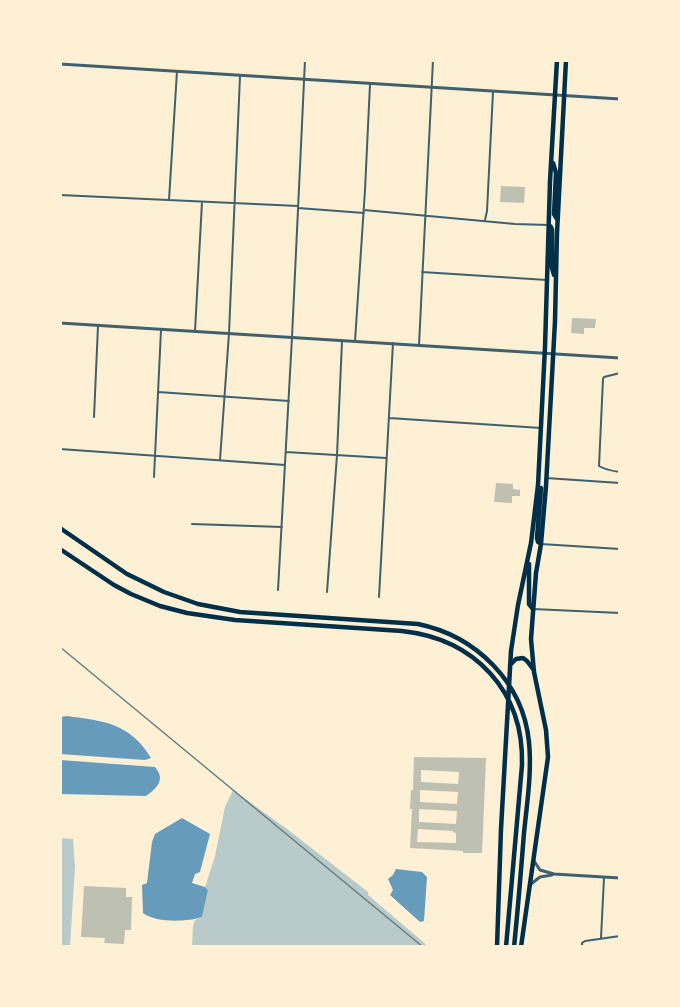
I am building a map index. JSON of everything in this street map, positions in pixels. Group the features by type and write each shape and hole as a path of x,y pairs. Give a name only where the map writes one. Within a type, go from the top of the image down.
{"main road":[{"path":"497,947 510,665 516,613 531,543 540,459 557,60"},
{"path":"521,947 548,753 531,643 546,478 566,60"},
{"path":"552,158 556,173 554,217 558,219"},
{"path":"549,225 552,230 552,268 555,280"},
{"path":"540,459 542,476 537,538 541,544"},
{"path":"60,528 127,574 180,598 240,612 403,622 426,626 467,643 485,657 505,678 514,693 527,727 530,757 514,947"},
{"path":"533,609 529,604 528,557 533,547 541,544"},
{"path":"60,549 114,585 160,606 187,613 234,620 424,634 439,638 477,660 493,676 504,692 513,710 520,736 522,758 506,947"},
{"path":"510,665 516,659 523,658 534,672"}],"street":[{"path":"278,590 305,60"},
{"path":"419,345 433,60"},
{"path":"60,64 620,99"},
{"path":"169,200 177,71"},
{"path":"220,460 229,333 240,75"},
{"path":"355,341 370,84"},
{"path":"485,220 493,91"},
{"path":"60,195 235,202 549,225"},
{"path":"195,331 202,201"},
{"path":"422,272 547,280"},
{"path":"60,323 620,358"},
{"path":"94,417 98,326"},
{"path":"154,477 161,329"},
{"path":"327,592 337,455 342,340"},
{"path":"379,597 393,343"},
{"path":"620,373 604,376 603,379 599,466 620,472"},
{"path":"158,392 289,401"},
{"path":"389,418 541,428"},
{"path":"60,449 285,465"},
{"path":"286,452 386,458"},
{"path":"546,478 620,483"},
{"path":"192,524 282,526"},
{"path":"541,544 620,549"},
{"path":"533,609 620,614"},
{"path":"534,861 540,870 554,874 620,878"},
{"path":"530,886 540,877 554,874"},
{"path":"601,938 604,877"},
{"path":"582,945 601,938 620,936"}],"shaded area":[{"path":"233,790 368,892 368,895 429,947 192,947 193,925 195,920 202,917 208,890 205,887 215,856 225,807"},
{"path":"60,838 73,839 75,866 70,947 60,947"}],"water":[{"path":"60,717 104,722 125,731 143,746 151,758 145,760 60,754"},
{"path":"60,760 155,767 160,780 157,787 146,796 60,794"},
{"path":"182,818 210,834 200,872 195,874 192,883 208,890 202,917 180,921 156,919 143,913 142,885 147,883 152,842 155,834"},
{"path":"396,869 422,872 427,877 424,921 420,922 390,895 393,890 388,879"}],"building":[{"path":"501,186 525,187 524,203 500,202"},
{"path":"572,318 596,319 595,328 584,328 584,334 571,333"},
{"path":"496,483 513,484 513,489 520,490 520,496 512,496 512,503 494,502"},
{"path":"414,757 486,758 482,853 410,848 412,809 410,809 411,790 413,790","holes":["421,770 459,772 458,784 421,782","420,790 458,792 457,804 420,802","419,809 457,811 456,824 419,822","418,829 456,833 456,843 417,842"]},
{"path":"84,886 126,888 126,897 132,897 131,930 125,930 124,944 104,943 105,938 81,937"}],"railway":[{"path":"60,647 423,947"}]}
